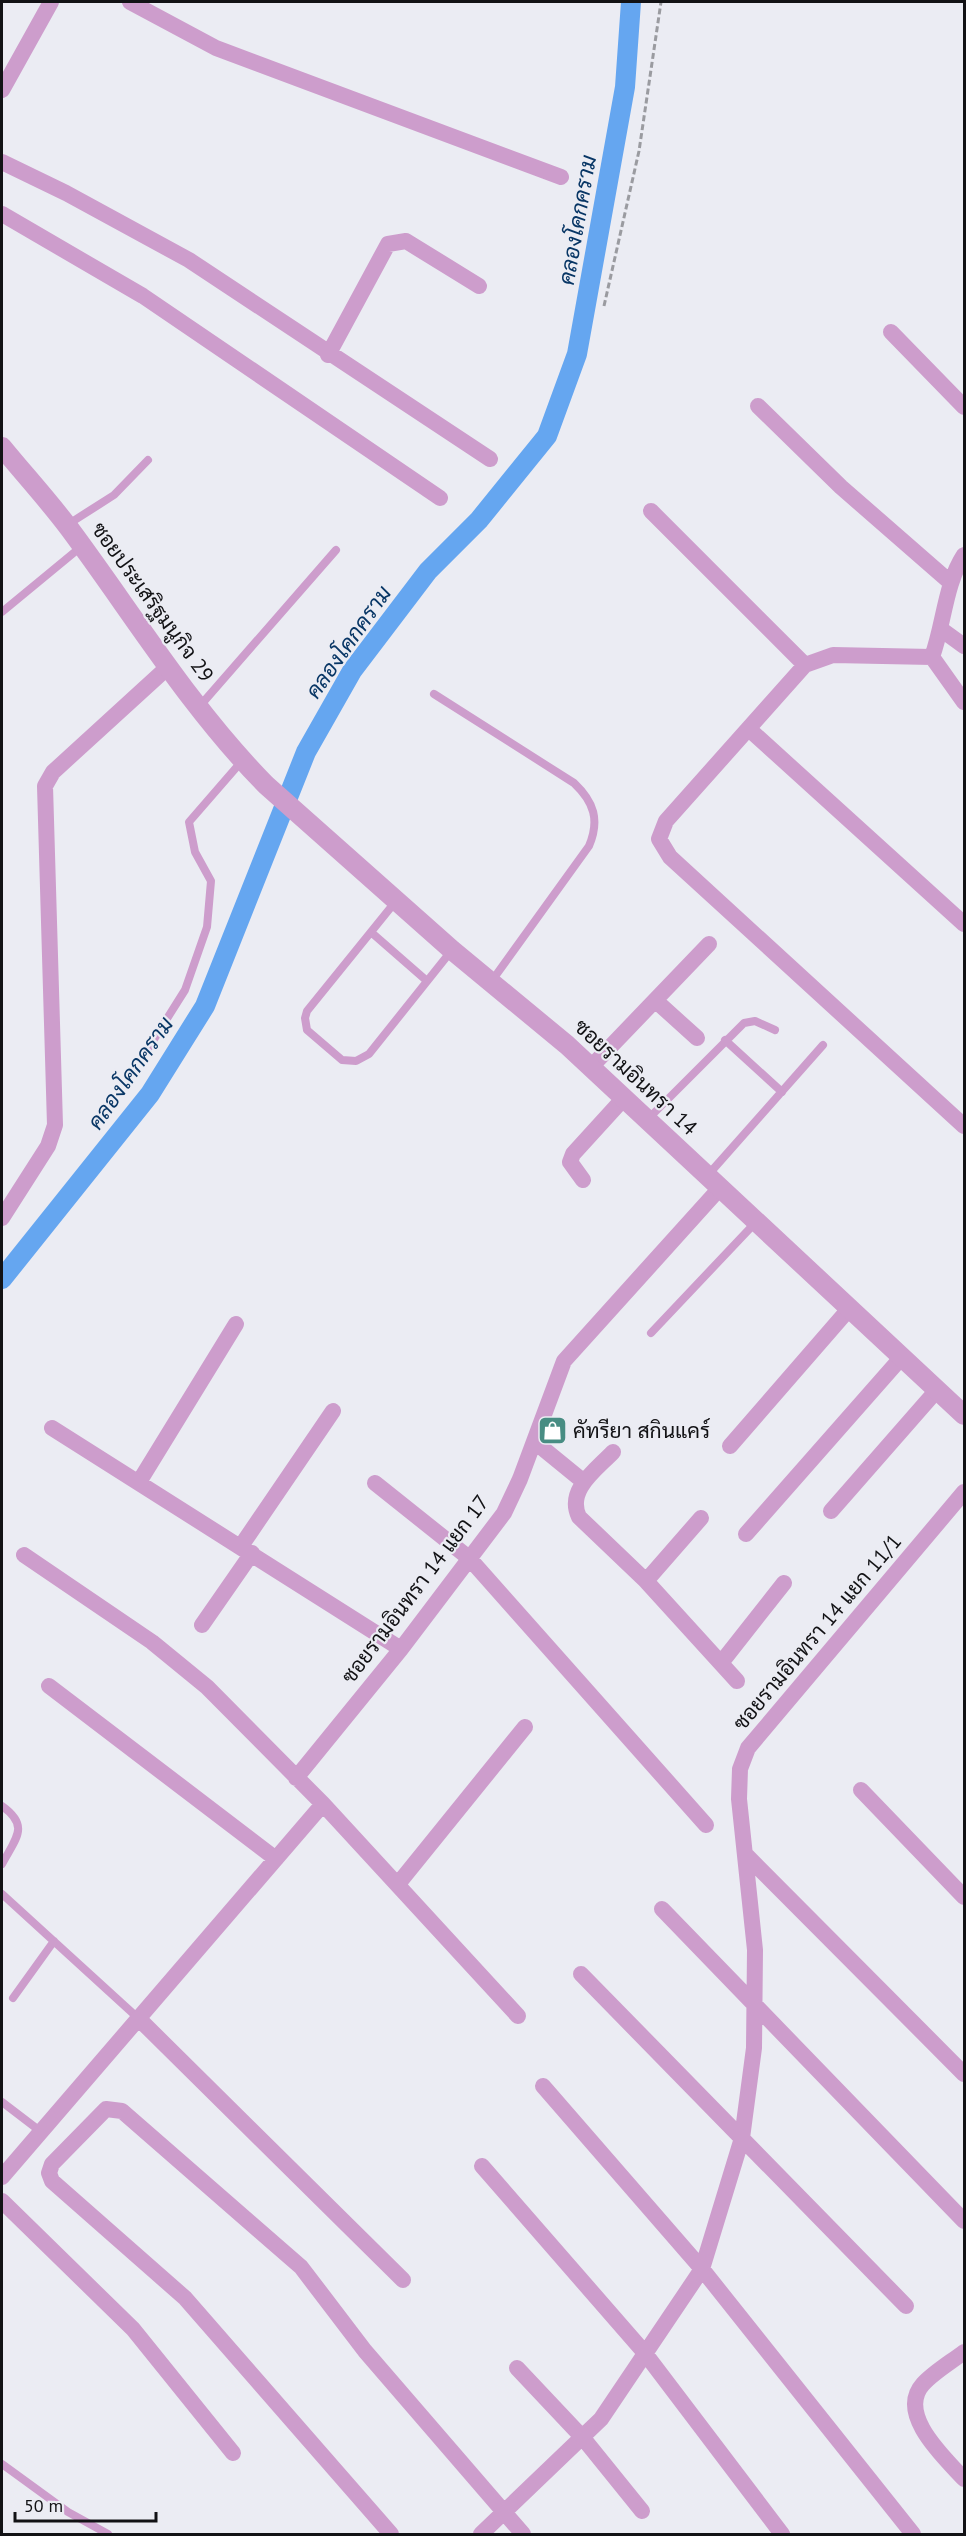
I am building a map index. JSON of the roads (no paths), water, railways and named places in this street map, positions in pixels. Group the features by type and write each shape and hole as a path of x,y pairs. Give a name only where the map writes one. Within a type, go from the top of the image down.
{"street":[{"path":"2,90 51,2"},
{"path":"130,2 216,48 561,177"},
{"path":"2,162 189,261 328,355 490,459"},
{"path":"2,214 143,296 440,498"},
{"path":"328,355 388,244 392,242 406,241 479,286"},
{"path":"891,332 964,407"},
{"path":"758,406 841,487 951,583"},
{"name":"ซอยประเสริฐมนูกิจ 29","path":"2,447 67,525 199,707 242,760 266,785"},
{"path":"651,511 805,665"},
{"path":"932,657 942,630 951,583 964,555"},
{"path":"942,630 964,646"},
{"path":"932,657 833,655 805,665 750,730 666,821 660,839 663,847 678,865 964,1126"},
{"path":"932,657 964,702"},
{"path":"2,1218 48,1146 55,1125 45,786 53,772 168,667"},
{"path":"750,730 964,924"},
{"name":"ซอยรามอินทรา 14","path":"266,785 396,902 591,1067 964,1415"},
{"path":"591,1067 709,944"},
{"path":"656,1001 697,1038"},
{"path":"583,1180 570,1162 573,1154 624,1098"},
{"name":"ซอยรามอินทรา 14 แยก 17","path":"296,1778 401,1649 504,1513 535,1442 550,1392 564,1361 714,1182"},
{"path":"730,1446 849,1309"},
{"path":"139,1482 236,1324"},
{"path":"746,1534 901,1358"},
{"path":"831,1511 937,1390"},
{"path":"202,1625 246,1549 333,1411"},
{"path":"52,1428 401,1649"},
{"path":"535,1442 584,1482"},
{"path":"613,1452 584,1482 576,1493 573,1506 579,1517 646,1581 737,1681"},
{"path":"375,1483 469,1558 706,1825"},
{"name":"ซอยรามอินทรา 14 แยก 11/1","path":"482,2535 601,2419 706,2255 742,2138 754,2048 755,1950 747,1856 739,1799 740,1769 748,1748 964,1492"},
{"path":"646,1581 701,1518"},
{"path":"24,1555 152,1642 207,1687 323,1804 518,2016"},
{"path":"721,1663 784,1583"},
{"path":"50,1686 276,1859"},
{"path":"398,1884 525,1726"},
{"path":"861,1790 964,1897"},
{"path":"2,2177 323,1804"},
{"path":"747,1856 964,2074"},
{"path":"662,1909 964,2221"},
{"path":"581,1974 906,2306"},
{"path":"138,2018 403,2280"},
{"path":"543,2086 706,2255 913,2535"},
{"path":"391,2535 185,2298 52,2181 49,2172 52,2164 106,2109 122,2110 301,2267 365,2351 524,2535"},
{"path":"482,2166 644,2352 783,2535"},
{"path":"2,2201 133,2329 233,2453"},
{"path":"964,2352 922,2385 915,2400 915,2416 934,2446 964,2479"},
{"path":"517,2368 583,2438 642,2511"}],"lane":[{"path":"67,525 114,495 148,460"},
{"path":"2,612 82,546"},
{"path":"199,707 336,550"},
{"path":"434,694 574,783 588,796 594,810 596,830 589,846 491,982"},
{"path":"146,1052 185,990 207,927 211,881 195,852 189,822 242,760"},
{"path":"396,902 307,1011 305,1024 316,1037 345,1062 363,1058 369,1054 452,950"},
{"path":"372,933 427,981"},
{"path":"647,1120 725,1041 750,1021 766,1024 775,1030"},
{"path":"725,1041 782,1092"},
{"path":"714,1182 782,1092 823,1045"},
{"path":"651,1333 756,1222"},
{"path":"2,1806 16,1816 19,1825 18,1834 2,1864"},
{"path":"2,1894 138,2018"},
{"path":"13,1998 54,1941"},
{"path":"2,2102 40,2131"},
{"path":"2,2464 68,2512 108,2535"}],"waterway":[{"name":"คลองโคกคราม","path":"2,1279 150,1094 205,1006 306,752 352,671 428,571 479,520 547,436 577,354 625,87 631,2"}],"place":[{"name":"คัทรียา สกินแคร์","path":"552,1430"}]}
